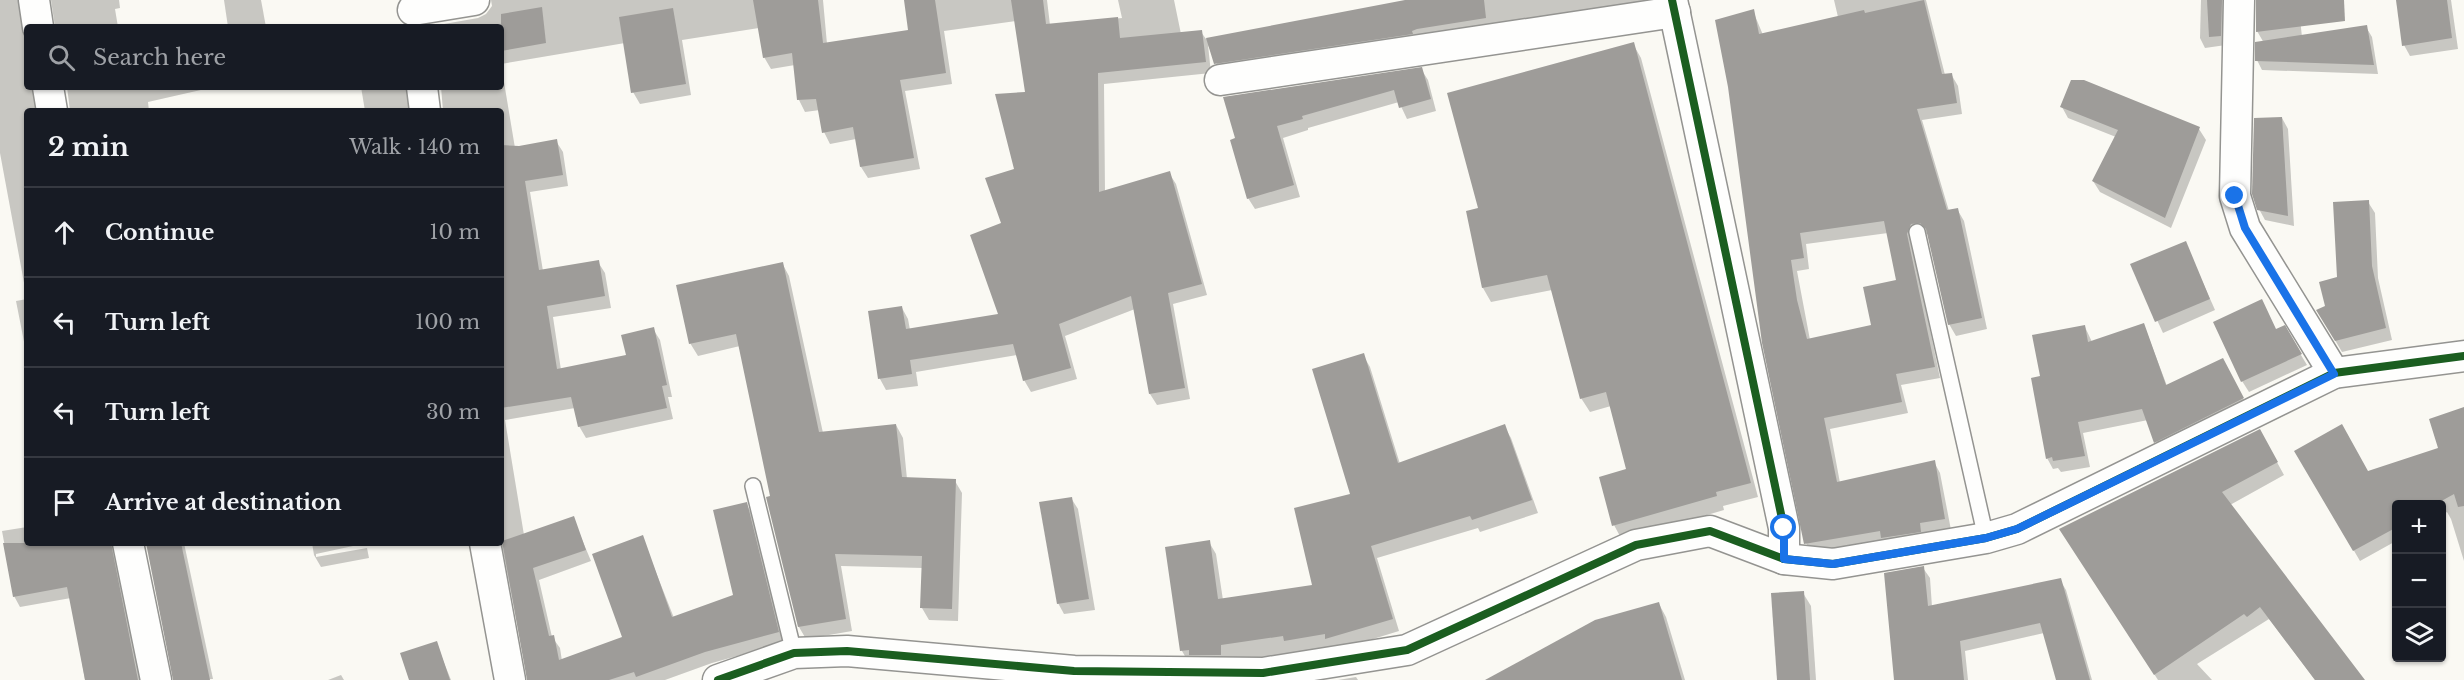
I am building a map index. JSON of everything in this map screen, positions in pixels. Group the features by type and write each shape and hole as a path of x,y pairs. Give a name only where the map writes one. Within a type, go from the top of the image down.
{"street":[{"path":"34,0 38,24"},
{"path":"413,12 474,0"},
{"path":"2239,0 2235,196 2245,228 2334,374"},
{"path":"1220,80 1673,6 1784,528 1784,559"},
{"path":"48,90 51,108"},
{"path":"422,90 425,108"},
{"path":"718,680 794,653 847,651 1074,671 1263,673 1407,650 1636,545 1710,531 1784,559 1833,564 1986,538 2017,529 2334,374 2464,356"},
{"path":"129,546 156,680"},
{"path":"485,546 510,680"}],"lane":[{"path":"1917,231 1986,538"},
{"path":"753,486 794,653"}],"building":[{"path":"753,0 818,0 823,43 908,30 904,0 935,0 946,73 900,80 914,158 860,167 853,127 822,133 816,99 797,100 792,53 763,58"},
{"path":"1011,0 1043,0 1046,24 1118,17 1120,38 1202,30 1206,62 1098,73 1099,192 1170,171 1202,284 1168,293 1185,388 1149,394 1131,296 1059,324 1071,368 1023,381 1013,344 910,360 912,374 878,379 868,311 902,306 906,329 998,314 970,235 1001,223 985,178 1014,169 995,94 1025,92"},
{"path":"1405,0 1484,0 1486,18 1417,29 1412,31 1413,34 1214,64 1206,38"},
{"path":"1924,0 1942,74 1952,73 1957,103 1917,109 1947,210 1958,208 1982,318 1948,325 1926,229 1920,223 1911,224 1907,234 1935,367 1896,374 1902,402 1824,418 1837,482 1935,460 1945,519 1920,523 1921,532 1881,538 1880,531 1804,544 1762,343 1728,87 1715,20 1754,9 1759,34 1864,10 1865,13","holes":["1884,221 1896,280 1863,287 1871,325 1807,339 1797,300 1791,260 1804,258 1800,233"]},
{"path":"2207,0 2222,0 2221,36 2209,37"},
{"path":"2256,0 2344,0 2345,21 2256,32"},
{"path":"2396,0 2447,0 2452,38 2402,46"},
{"path":"542,7 546,43 504,50 504,24 501,24 501,14"},
{"path":"673,8 686,84 631,93 619,17"},
{"path":"2367,25 2374,65 2255,61 2255,42"},
{"path":"1634,42 1751,483 1716,492 1717,496 1612,526 1599,477 1626,469 1606,392 1580,399 1547,275 1482,288 1466,211 1478,208 1447,93"},
{"path":"1422,67 1431,99 1399,108 1394,90 1302,116 1303,119 1277,126 1294,185 1247,199 1230,140 1235,138 1223,97"},
{"path":"2071,80 2084,80 2200,127 2165,218 2092,181 2118,130 2060,107"},
{"path":"2282,117 2288,216 2257,210 2252,194 2254,118"},
{"path":"557,139 563,175 525,181 539,270 599,260 605,296 547,306 557,369 626,355 621,335 654,327 667,385 662,386 667,408 578,427 571,397 504,408 504,145 519,146"},
{"path":"2369,200 2372,266 2386,328 2335,341 2316,310 2325,306 2319,282 2337,277 2333,202"},
{"path":"2186,241 2210,299 2155,322 2130,264"},
{"path":"783,262 819,432 896,424 902,477 956,479 952,609 920,608 922,556 835,554 846,619 798,627 766,497 770,496 736,334 689,344 676,285"},
{"path":"2262,299 2276,329 2285,325 2302,354 2241,382 2213,322"},
{"path":"2144,323 2166,385 2223,358 2244,398 2154,443 2142,409 2078,422 2085,456 2053,461 2052,457 2046,459 2031,378 2040,376 2032,335 2085,325 2088,342"},
{"path":"1364,353 1398,463 1505,424 1532,500 1472,520 1470,516 1371,546 1393,619 1325,639 1325,634 1284,641 1283,636 1221,645 1221,655 1189,655 1189,650 1180,651 1165,547 1210,540 1218,599 1312,585 1294,508 1350,494 1312,369"},
{"path":"2464,407 2464,506 2458,507 2454,494 2443,500 2392,500 2392,530 2353,551 2294,451 2342,424 2368,471 2438,448 2429,419"},
{"path":"2260,429 2278,462 2222,492 2365,680 2315,680 2260,607 2247,617 2244,614 2154,675 2059,529"},
{"path":"1072,497 1089,599 1057,604 1039,502"},
{"path":"747,502 779,632 705,652 636,677 634,672 609,680 527,680 503,546 504,540 574,516 586,550 533,568 549,636 554,635 559,660 622,637 592,554 643,535 672,617 733,595 713,510"},
{"path":"3,543 24,543 24,546 112,546 138,680 85,680 67,587 13,597"},
{"path":"147,546 182,546 210,680 173,680"},
{"path":"1924,566 1928,606 2061,578 2090,680 2056,680 2040,623 1960,641 1964,680 1894,680 1884,573"},
{"path":"1804,591 1810,680 1777,680 1771,593"},
{"path":"1659,602 1682,680 1485,680 1595,620"},
{"path":"437,641 450,680 409,680 400,653"}],"cycle path":[{"path":"1672,0 1784,528 1784,559"},
{"path":"718,680 794,653 847,651 1074,671 1263,673 1407,650 1636,545 1710,531 1784,559 1833,564 1986,538 2017,529 2334,373 2464,356"}],"route":[{"path":"1784,528 1784,559 1833,564 1986,538 2017,529 2334,374 2245,228 2235,196"}]}
